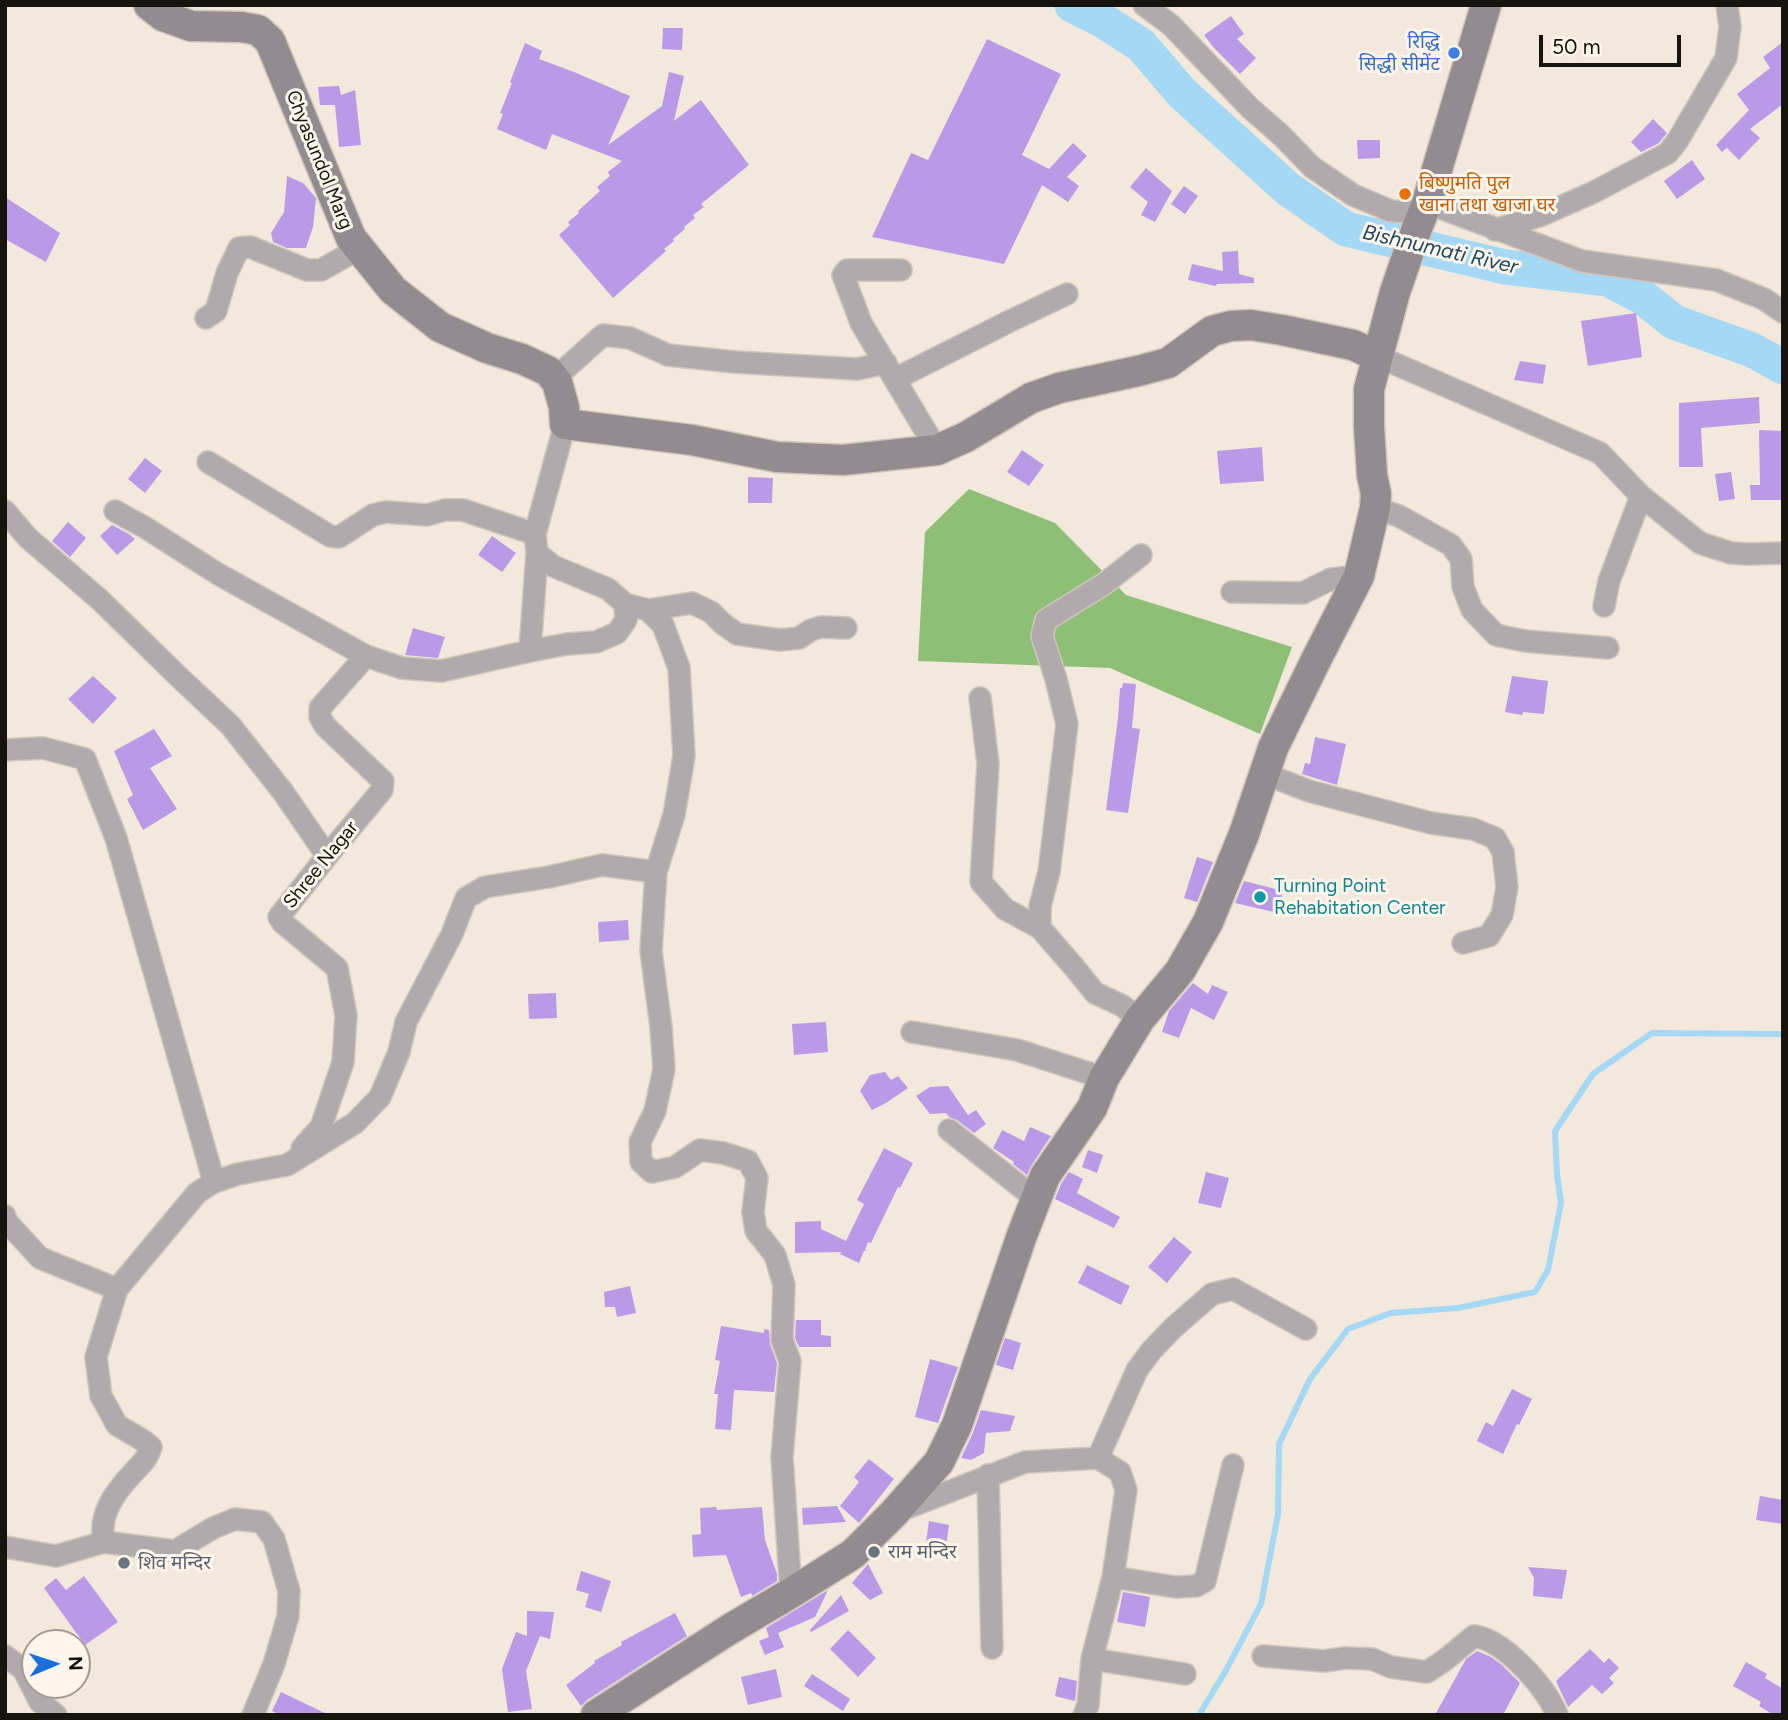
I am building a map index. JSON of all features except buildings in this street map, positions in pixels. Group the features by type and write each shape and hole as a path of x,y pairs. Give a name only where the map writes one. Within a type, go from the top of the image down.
{"street":[{"name":"Chyasundol Marg","path":"149,5 163,16 191,26 258,30 270,41 351,238 393,290 440,327 487,348 522,359 548,371 555,378"},
{"path":"1144,5 1171,25 1250,108 1312,167 1353,195 1391,211 1495,230 1582,261 1716,281 1764,299 1783,312"},
{"path":"1495,230 1542,215 1668,153 1726,58 1730,27 1727,5"},
{"path":"596,1715 853,1554 939,1462 957,1425 1022,1234 1045,1176 1092,1108 1104,1078 1140,1018 1180,971 1208,922 1244,834 1273,748 1359,576 1376,494 1371,475 1369,389 1395,292 1422,215 1481,7"},
{"path":"206,318 216,312 227,273 239,248 250,247 307,270 321,270 360,248"},
{"path":"901,270 847,270 843,275 861,323 937,450"},
{"path":"530,651 536,543 565,424 564,407 555,378 603,335 630,338 668,355 735,362 891,371 1067,294"},
{"path":"565,424 692,440 777,457 842,460 937,450 967,437 1031,398 1059,388 1168,363 1212,331 1251,324 1353,345 1600,453 1641,496 1700,543 1731,553 1783,553"},
{"path":"208,462 330,536 338,537 373,515 386,512 428,515 445,510 463,510 536,543 553,566 608,589 625,604 648,610 692,603 711,612 737,634 780,640 799,638 821,627 846,628"},
{"path":"1604,606 1609,581 1641,496"},
{"path":"1375,508 1399,516 1451,545 1461,559 1463,587 1472,610 1496,635 1525,641 1608,648"},
{"path":"5,511 28,538 99,598 230,725 283,792 327,856"},
{"path":"115,511 218,574 366,656 402,668 441,671 567,644 596,642 617,633 626,620 625,604"},
{"path":"1040,928 1040,906 1049,872 1067,724 1042,636 1045,620 1104,584 1141,555"},
{"path":"1231,592 1303,593 1331,579 1359,576"},
{"path":"648,610 663,625 679,668 684,756 674,815 656,872 651,951 664,1069 655,1111 640,1142 641,1162 652,1172 675,1167 699,1150 723,1153 748,1161 757,1178 753,1212 756,1231 775,1255 784,1285 782,1340 790,1362 782,1457 791,1593"},
{"name":"Shree Nagar","path":"287,1165 321,1128 343,1062 346,1015 337,968 279,917 382,790 383,780 325,726 320,717 320,708 366,656"},
{"path":"980,698 988,764 981,883 1005,909 1040,928 1095,993 1121,1004 1140,1018"},
{"path":"5,750 43,748 85,759 116,838 214,1181"},
{"path":"1265,774 1309,791 1431,823 1473,829 1495,838 1503,852 1507,887 1502,915 1489,936 1463,943"},
{"path":"104,1542 101,1529 111,1500 117,1489 149,1456 151,1447 117,1425 101,1396 96,1357 117,1289 197,1193 214,1181 287,1165 355,1123 380,1097 400,1052 406,1022 452,934 466,898 485,887 602,865 656,872"},
{"path":"912,1032 1017,1050 1104,1078"},
{"path":"949,1130 1036,1199"},
{"path":"5,1216 7,1222 40,1258 117,1289"},
{"path":"1098,1458 1137,1370 1173,1328 1212,1294 1233,1289 1306,1329"},
{"path":"894,1513 1025,1462 1098,1458 1120,1472 1126,1490 1113,1577 1092,1659 1088,1705 1084,1715"},
{"path":"1113,1577 1175,1587 1196,1586 1205,1581 1233,1465"},
{"path":"988,1475 992,1648"},
{"path":"5,1547 56,1556 104,1542 175,1551 213,1528 235,1519 262,1522 274,1539 289,1591 288,1616 274,1664 253,1715"},
{"path":"1263,1656 1324,1661 1345,1658 1373,1659 1391,1667 1427,1672 1474,1636 1483,1637 1514,1657 1552,1701 1557,1715"},
{"path":"5,1656 23,1669 40,1702 56,1715"},
{"path":"1092,1659 1185,1674"}],"green space":[{"path":"969,489 1055,523 1126,595 1292,647 1260,734 1110,668 918,661 925,532"}],"waterway":[{"name":"Bishnumati River","path":"1072,5 1141,45 1182,93 1288,189 1346,229 1505,267 1608,279 1644,298 1674,322 1752,350 1783,367"},
{"path":"1199,1715 1261,1604 1278,1514 1279,1444 1310,1379 1348,1329 1391,1313 1458,1308 1535,1292 1548,1270 1561,1203 1555,1131 1593,1074 1652,1033 1783,1034"}],"place":[{"name":"रिद्धि सिद्धी सीमेंट","path":"1454,53"},
{"name":"बिष्णुमति पुल खाना तथा खाजा घर","path":"1405,194"},
{"name":"Turning Point Rehabitation Center","path":"1260,897"},
{"name":"राम मन्दिर","path":"874,1552"},
{"name":"शिव मन्दिर","path":"124,1563"}]}
